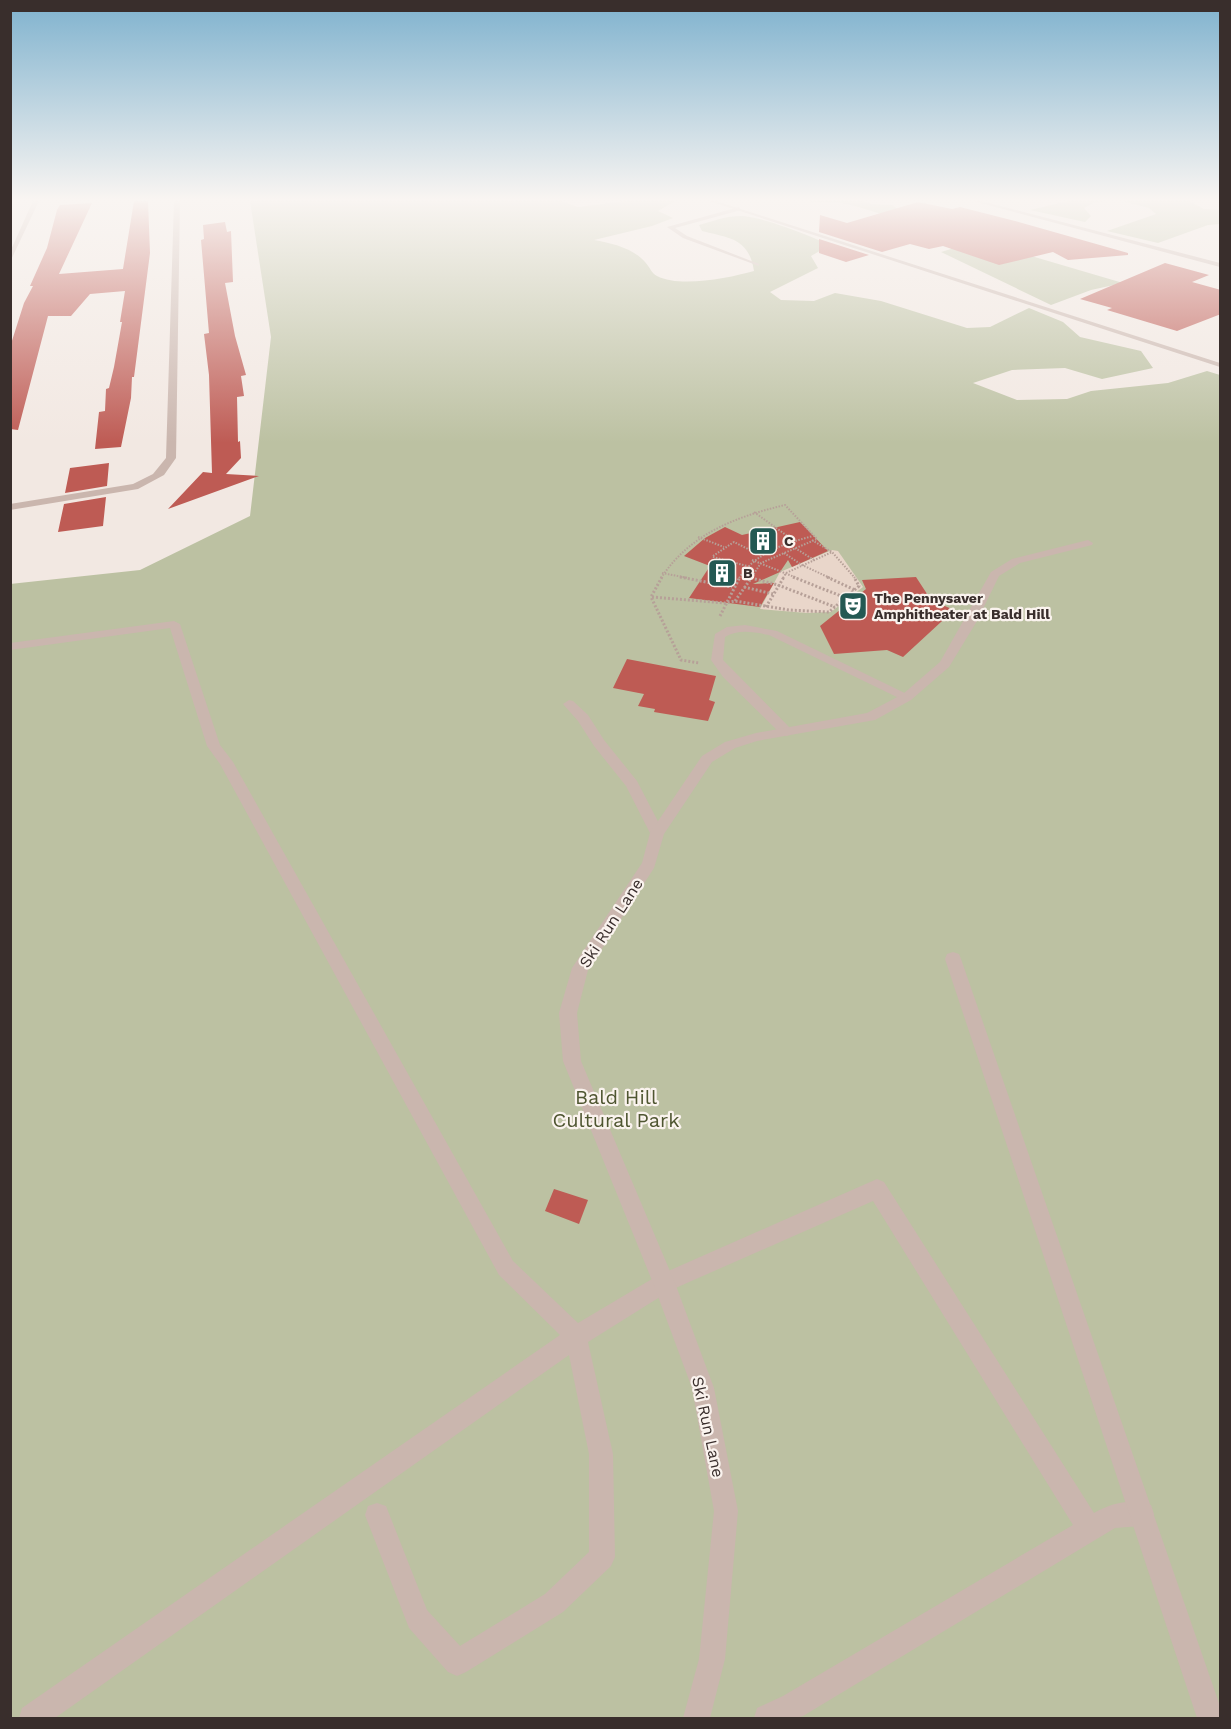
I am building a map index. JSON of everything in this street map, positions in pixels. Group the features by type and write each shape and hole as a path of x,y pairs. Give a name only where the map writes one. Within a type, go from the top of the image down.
{"street":[{"path":"10,507 135,488 151,480 168,465 171,458 175,282"},
{"path":"967,282 1218,362"},
{"name":"Ski Run Lane","path":"696,1719 712,1659 726,1511 703,1388 664,1283 572,1061 568,1013 580,968 649,864 657,833 707,759 730,745 870,717 907,698 945,664 971,621 995,574 1016,561 1088,543"},
{"path":"10,647 174,624 214,746 226,762 290,876 366,1018 506,1268 576,1336 601,1454 602,1557 554,1603 457,1663 418,1619 378,1515"},
{"path":"787,732 765,708 724,671 717,660 719,636 725,631 758,628 773,633 907,698"},
{"path":"569,704 583,718 599,743 632,784 657,833"},
{"path":"952,959 1211,1719"},
{"path":"32,1719 576,1336 664,1283 877,1189 1090,1529"},
{"path":"767,1719 793,1707 1112,1516 1142,1514"}],"path":[{"path":"785,505 813,538 832,552 858,581 859,586 829,612 766,607 735,601 726,603 651,597 662,573 698,537 754,512 785,505"},
{"path":"754,512 793,540"},
{"path":"698,537 725,548"},
{"path":"717,624 732,587 752,560 793,540 813,538"},
{"path":"735,601 761,563 813,538"},
{"path":"747,566 713,556 734,542 760,555"},
{"path":"795,548 814,560"},
{"path":"766,607 786,573 832,552"},
{"path":"783,553 802,565 855,590"},
{"path":"752,560 846,598"},
{"path":"662,573 732,587"},
{"path":"751,578 778,585 835,607"},
{"path":"744,587 773,594"},
{"path":"651,597 681,660 700,663 704,655"}],"green space":[{"name":"Bald Hill Cultural Park","path":"262,282 791,282 770,292 781,300 814,301 835,293 881,301 967,328 990,327 1029,308 1063,322 1080,337 1141,351 1153,368 1102,379 1065,368 1012,370 973,383 1017,400 1067,399 1091,391 1168,383 1207,371 1220,375 1220,1718 11,1718 10,584 140,570 250,516 271,337"},
{"path":"1003,282 1123,283 1091,290 1051,305"}],"shaded area":[{"path":"832,550 838,551 863,587 831,612 807,613 760,609 780,572"}],"building":[{"path":"32,282 146,282 131,398 121,447 95,449 99,412 105,411 106,389 109,388 114,367 125,291 90,294 71,316 48,316 18,430 10,429 10,347 24,303 33,286 30,286"},
{"path":"205,282 233,282 225,283 235,336 246,375 241,376 244,396 237,397 238,442 240,441 241,458 226,474 259,476 168,509 203,472 212,473 209,375 204,334 209,333"},
{"path":"1121,282 1193,282 1221,290 1221,314 1177,331 1107,310 1112,308 1080,299"},
{"path":"109,463 107,486 65,493 70,468"},
{"path":"106,497 103,526 58,532 64,504"},
{"path":"800,522 828,551 792,567 788,560 780,572 753,584 774,583 760,607 689,598 710,566 684,556 705,538 725,527 742,535"},
{"path":"916,577 931,600 954,610 903,657 887,650 834,654 820,626 866,589 862,580"},
{"path":"627,659 716,676 709,700 715,702 708,721 654,712 655,709 638,706 644,694 613,688"},
{"path":"554,1189 588,1200 579,1224 545,1211"}],"place":[{"name":"C","path":"763,541"},
{"name":"B","path":"722,573"},
{"name":"The Pennysaver Amphitheater at Bald Hill","path":"853,606"}]}
